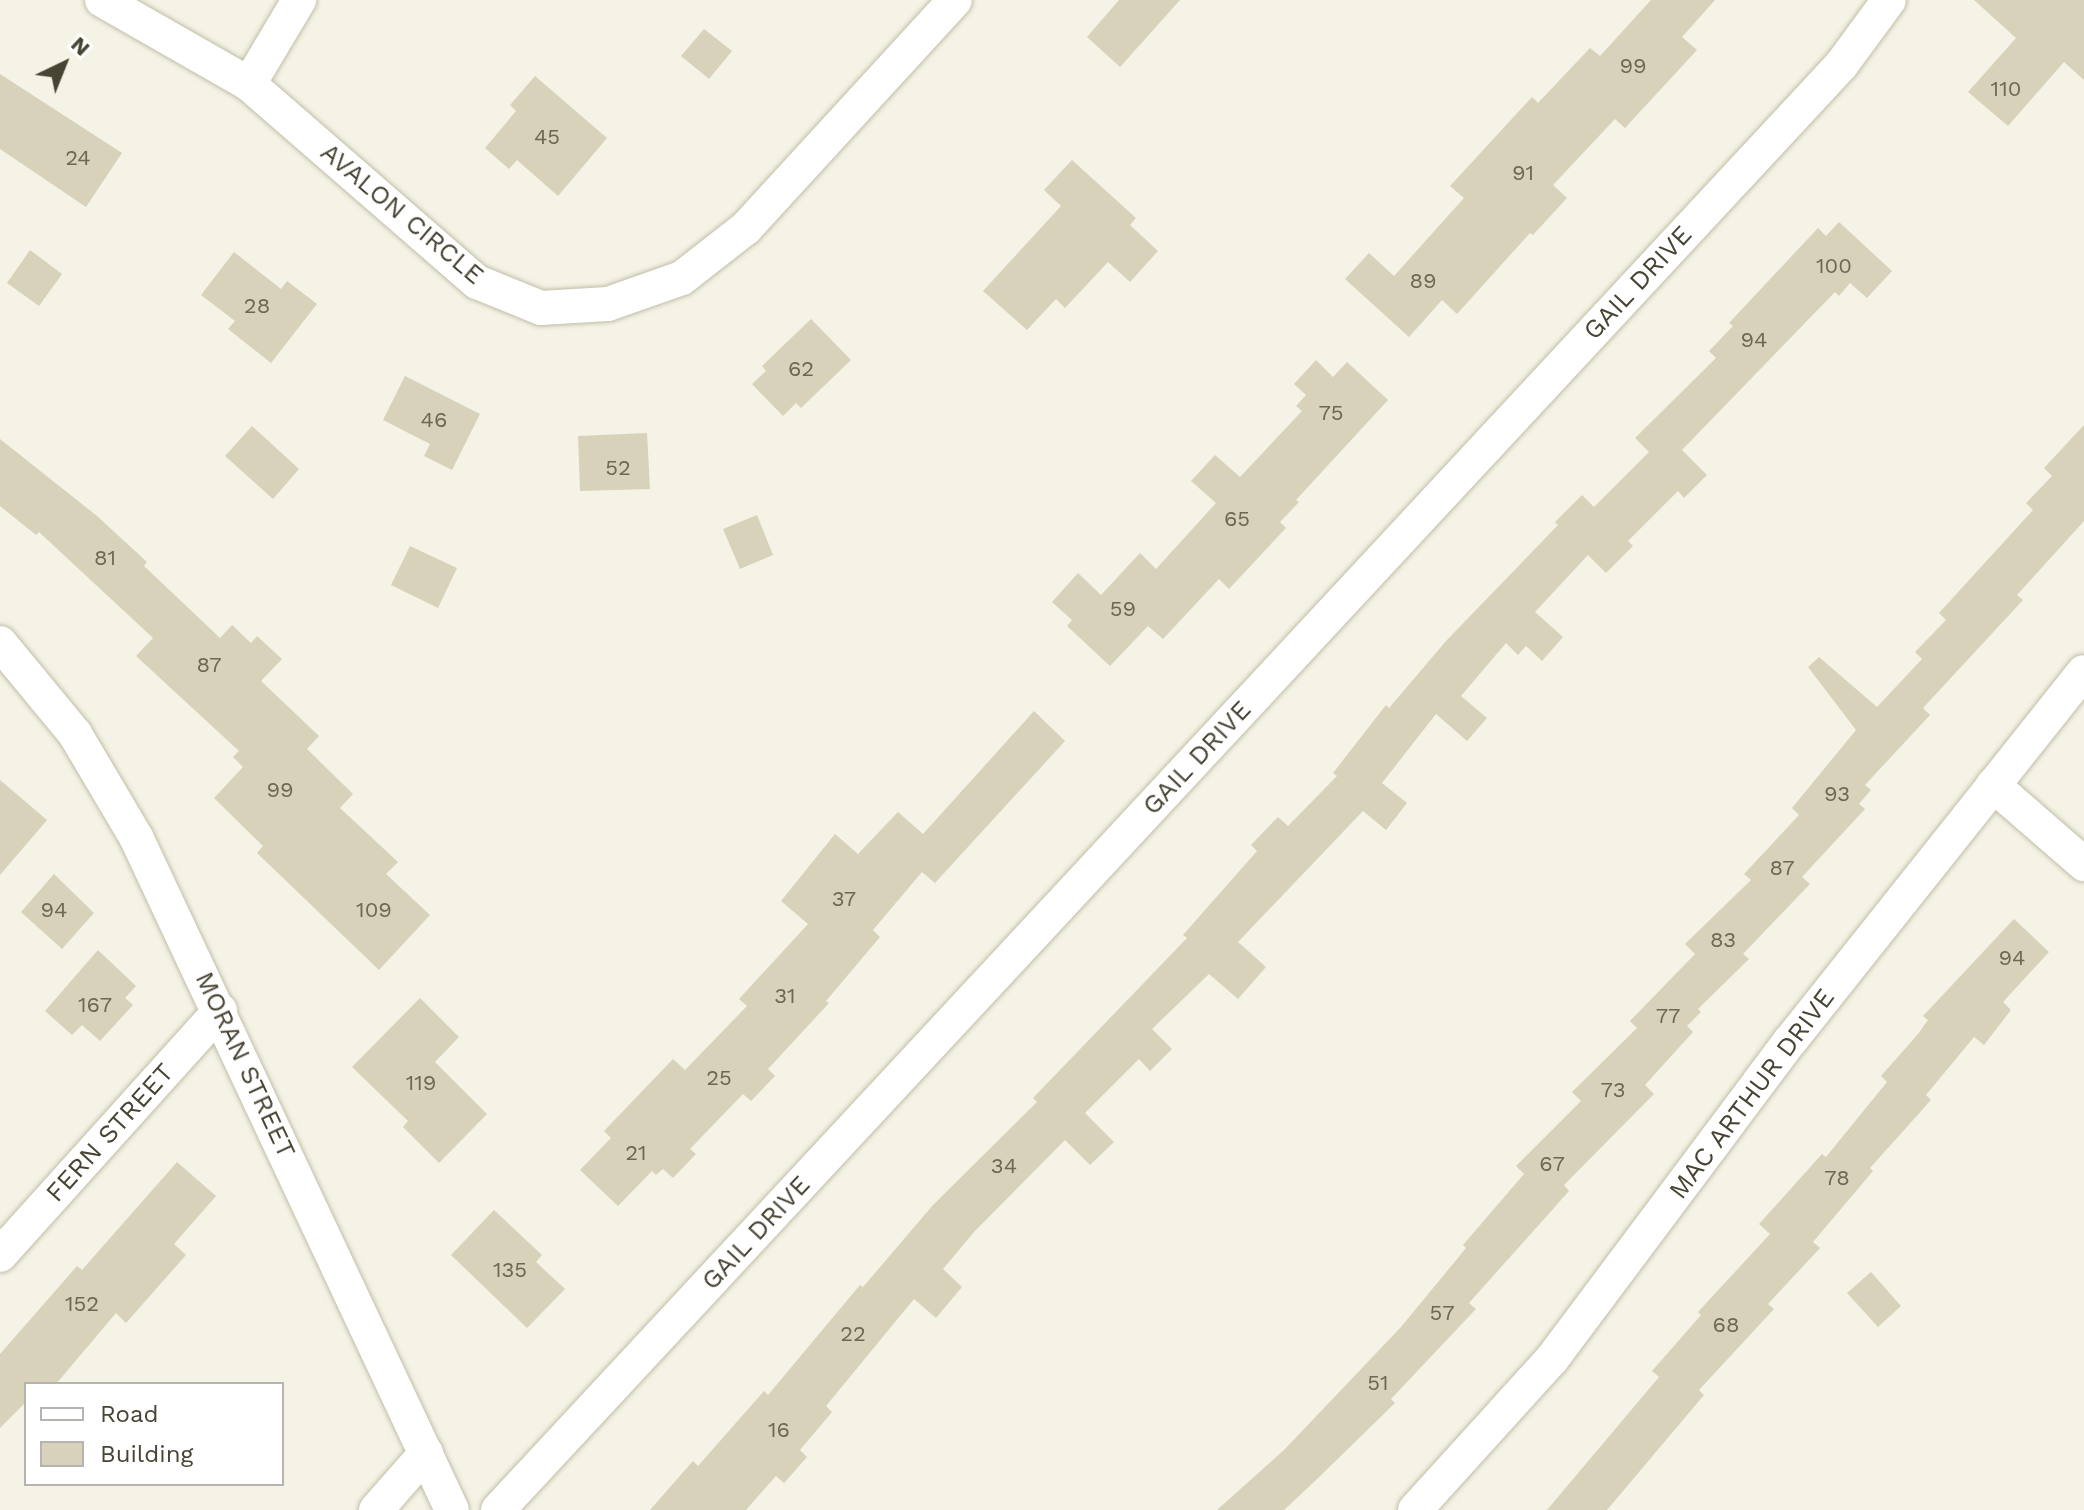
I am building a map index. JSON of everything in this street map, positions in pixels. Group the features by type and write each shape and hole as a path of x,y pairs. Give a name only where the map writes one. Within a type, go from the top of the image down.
{"street":[{"name":"AVALON CIRCLE","path":"102,0 249,84 477,282 541,308 608,304 682,278 746,228 955,0"},
{"path":"249,84 299,0"},
{"name":"GAIL DRIVE","path":"498,1510 1842,64 1889,0"},
{"name":"MORAN STREET","path":"0,643 55,707 106,783 171,906 452,1510"},
{"name":"MAC ARTHUR DRIVE","path":"1415,1510 1552,1359 1791,1040 2084,672"},
{"path":"1993,785 2084,864"},
{"name":"FERN STREET","path":"0,1255 220,1011"},
{"path":"376,1510 426,1453"}],"building":[{"path":"1119,0 1180,0 1120,67 1087,37"},
{"path":"1651,0 1715,0 1682,37 1697,50 1625,128 1615,119 1553,185 1567,198 1533,235 1530,233 1457,314 1442,300 1409,337 1345,279 1369,253 1394,276 1464,198 1450,186 1532,97 1538,103 1590,48 1600,56"},
{"path":"1974,0 2084,0 2084,80 2064,62 2008,126 1968,92 2016,38"},
{"path":"704,29 732,51 709,79 681,56"},
{"path":"0,74 122,153 86,207 0,149"},
{"path":"535,76 607,138 558,196 517,160 509,169 485,148 516,111 510,105"},
{"path":"1072,160 1136,218 1130,225 1158,251 1130,282 1108,262 1065,308 1056,299 1027,330 983,291 1061,206 1044,190"},
{"path":"1839,222 1892,271 1867,298 1850,283 1839,296 1835,292 1682,450 1707,475 1684,498 1678,491 1628,541 1633,546 1606,573 1588,555 1535,612 1563,637 1542,661 1526,646 1518,655 1506,643 1461,696 1487,718 1467,741 1436,714 1382,783 1407,803 1386,830 1363,811 1238,942 1266,967 1238,999 1209,974 1152,1029 1172,1049 1150,1071 1139,1059 1085,1113 1114,1142 1090,1165 1065,1140 974,1232 943,1269 962,1287 936,1318 914,1299 826,1406 832,1412 800,1450 807,1457 784,1483 776,1476 746,1510 650,1510 693,1461 698,1466 764,1391 768,1395 860,1285 863,1287 933,1205 1037,1102 1033,1098 1187,938 1183,935 1257,851 1251,845 1278,817 1288,826 1337,776 1333,773 1386,705 1389,708 1446,641 1558,525 1555,522 1582,495 1594,507 1649,452 1635,438 1716,358 1709,351 1733,326 1729,323 1818,228 1826,236"},
{"path":"30,250 62,274 39,306 7,283"},
{"path":"234,252 281,289 287,281 317,304 271,363 228,329 235,321 201,295"},
{"path":"811,319 851,360 801,408 796,403 783,416 752,384 766,371 762,366"},
{"path":"1316,360 1333,377 1347,362 1388,400 1296,500 1299,502 1280,522 1286,528 1229,589 1219,579 1163,639 1148,626 1110,666 1067,626 1072,620 1052,602 1078,573 1101,595 1140,553 1156,569 1216,503 1191,481 1215,455 1240,477 1302,411 1296,406 1306,395 1294,384"},
{"path":"405,376 480,414 452,470 424,456 430,444 383,420"},
{"path":"2084,425 2084,521 2017,595 2023,600 1923,708 1930,715 1865,785 1871,790 1859,804 1865,809 1802,877 1810,884 1743,954 1749,959 1698,1009 1701,1012 1687,1026 1693,1032 1645,1085 1654,1094 1564,1185 1569,1191 1469,1303 1476,1309 1391,1399 1395,1403 1314,1482 1284,1510 1217,1510 1285,1449 1401,1327 1466,1248 1463,1245 1524,1174 1516,1166 1581,1101 1572,1092 1637,1028 1630,1021 1695,954 1685,944 1751,880 1744,874 1799,815 1792,808 1856,730 1808,667 1819,657 1877,707 1922,659 1915,652 1946,620 1939,613 2033,510 2026,503 2052,476 2044,468"},
{"path":"252,426 299,469 273,499 225,456"},
{"path":"647,433 650,489 580,491 578,436"},
{"path":"0,439 97,516 147,562 144,566 220,638 232,625 251,643 257,636 282,659 261,681 319,736 307,749 353,794 340,808 398,862 386,874 430,915 379,970 257,853 263,846 214,798 243,767 233,757 239,751 136,656 153,638 39,532 36,535 0,506"},
{"path":"757,515 773,555 740,569 723,529"},
{"path":"410,546 457,568 438,608 391,585"},
{"path":"1034,711 1065,741 935,883 922,872 873,930 880,937 826,1001 829,1003 768,1069 775,1076 751,1101 743,1094 690,1149 696,1154 673,1178 663,1169 656,1175 652,1171 618,1206 580,1170 611,1138 604,1131 673,1059 685,1070 747,1006 739,999 808,924 781,901 835,834 858,854 898,812 923,834"},
{"path":"0,780 47,820 0,875"},
{"path":"54,874 94,913 62,949 21,912"},
{"path":"2014,919 2049,952 2003,1002 2011,1010 1984,1045 1974,1037 1926,1095 1931,1100 1870,1168 1873,1171 1813,1242 1820,1248 1768,1304 1774,1309 1699,1390 1704,1395 1607,1510 1547,1510 1659,1377 1652,1371 1701,1315 1698,1312 1770,1234 1759,1224 1822,1154 1826,1157 1887,1082 1881,1076 1928,1020 1923,1016"},
{"path":"98,950 136,986 125,998 133,1005 100,1041 82,1025 72,1035 45,1011"},
{"path":"420,998 459,1037 435,1062 487,1114 439,1163 403,1127 408,1121 352,1067"},
{"path":"177,1162 216,1196 174,1244 186,1255 126,1323 116,1313 58,1382 24,1382 24,1404 0,1428 0,1354 77,1266 82,1270"},
{"path":"494,1210 542,1255 536,1262 565,1289 527,1328 451,1255"},
{"path":"1871,1272 1901,1306 1878,1327 1847,1293"}]}
